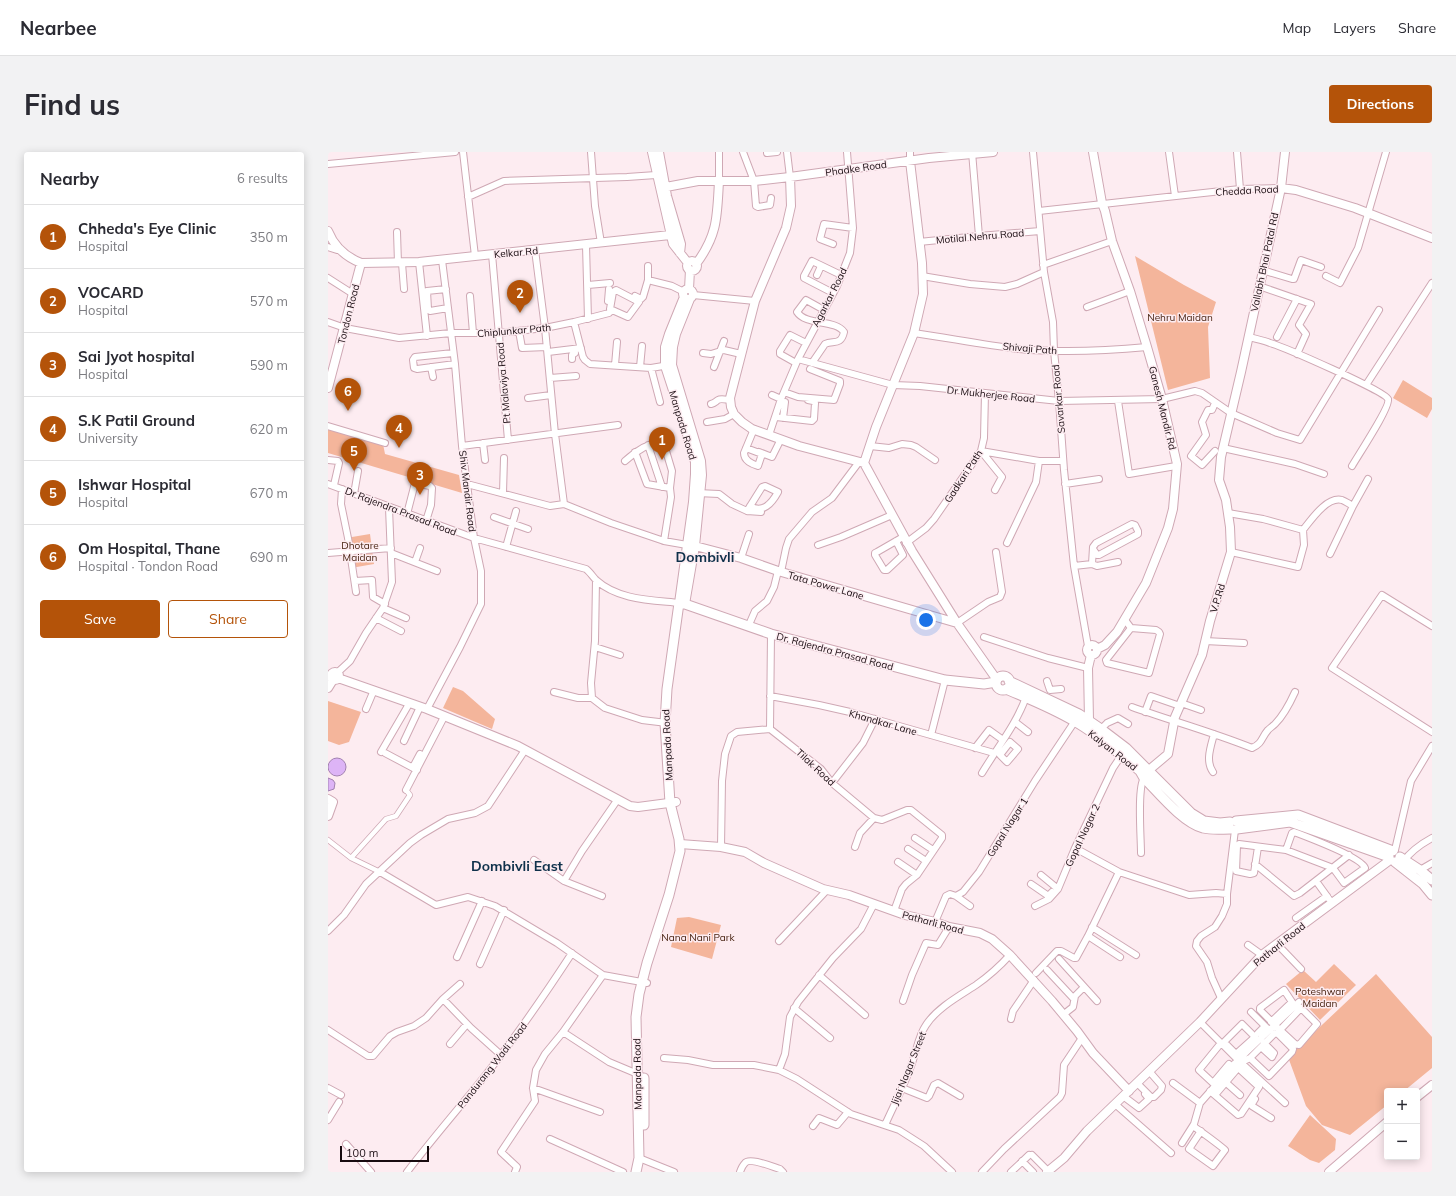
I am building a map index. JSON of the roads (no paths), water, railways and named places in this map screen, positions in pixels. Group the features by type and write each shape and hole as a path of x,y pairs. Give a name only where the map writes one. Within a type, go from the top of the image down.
{"main road":[{"name":"Dr. Rajendra Prasad Road","path":"682,603 771,634 945,680 984,684 1001,683"},
{"name":"Manpada Road","path":"642,1172 640,1103 641,1075 639,1037 636,1017 683,844 673,802 667,723 667,689 682,603"},
{"name":"Kalyan Road","path":"1001,683 1048,694 1089,720 1126,748 1191,813 1204,821 1234,826"},
{"name":"Kalyan Road","path":"1001,683 1075,721 1099,738 1140,771 1144,778 1185,819 1202,827 1216,830 1234,826 1290,822 1396,858 1420,870 1432,880"},
{"name":"Kalyan Road","path":"1396,858 1423,884 1432,895"},
{"name":"Manpada Road","path":"636,1172 641,1159"}],"street":[{"path":"328,164 455,152"},
{"path":"464,152 475,256"},
{"path":"591,152 595,206 601,243"},
{"path":"652,152 656,175 673,244 691,266 706,251 717,219 719,152"},
{"path":"660,152 666,187 681,244 680,253"},
{"path":"743,152 754,181 756,207 771,204 771,198"},
{"path":"767,153 776,152"},
{"path":"787,152 791,206 786,228 755,301 730,400 734,414 742,422 755,430 799,446 862,463 892,515 902,540 904,554 885,576"},
{"name":"Agarkar Road","path":"769,435 797,361 833,294 850,253 853,228 847,152"},
{"path":"748,627 755,611 767,601 774,586 789,539 812,512 832,498 862,463 914,333 923,294 910,152"},
{"name":"Phadke Road","path":"666,187 698,181 754,181 972,153 993,152"},
{"name":"Savarkar Road","path":"1033,152 1043,265 1052,322 1065,484 1074,566 1088,646"},
{"name":"Ganesh Mandir Rd","path":"1093,152 1102,203 1112,241 1130,291 1162,399 1176,466 1173,509 1168,528 1146,583 1117,632 1105,645 1094,652"},
{"path":"1169,152 1175,196"},
{"path":"1237,152 1240,189"},
{"path":"1281,188 1285,152"},
{"path":"1326,276 1340,283 1358,248 1386,152"},
{"path":"972,153 979,236"},
{"path":"468,197 504,181 656,175"},
{"name":"Chedda Road","path":"1039,211 1240,189 1281,188 1296,190 1368,213 1432,238"},
{"name":"Vallabh Bhai Patal Rd","path":"1249,337 1262,270 1281,188"},
{"path":"833,244 820,239 824,224 853,228"},
{"path":"328,231 339,249 361,263"},
{"name":"Motilal Nehru Road","path":"919,242 1040,231"},
{"path":"397,232 396,243 404,288"},
{"name":"Kelkar Rd","path":"361,263 400,263 442,260 670,235"},
{"path":"1043,265 1112,241"},
{"path":"586,245 588,319"},
{"path":"328,247 337,250 339,249"},
{"path":"535,250 546,328 551,395 564,504"},
{"name":"Pt Malaviya Road","path":"492,254 508,440"},
{"name":"Shiv Mandir Road","path":"404,741 460,647 481,604 480,571 474,538 462,446 455,364 442,260"},
{"path":"1262,270 1292,279 1294,278 1301,260 1321,267"},
{"path":"418,262 429,335"},
{"path":"833,294 828,287 804,277 811,262 841,275"},
{"name":"Tondon Road","path":"328,388 361,263"},
{"path":"616,288 641,299 643,298 648,280 648,266"},
{"name":"Manpada Road","path":"682,603 697,493 696,474 695,462 668,365 665,347 669,334 688,294 691,266"},
{"path":"817,275 822,266"},
{"path":"922,276 970,284 1005,287 1017,284 1044,272"},
{"path":"328,278 353,294"},
{"path":"648,280 672,286 688,294 755,301"},
{"path":"1366,385 1432,283"},
{"path":"588,285 609,286 609,312"},
{"path":"1259,286 1311,304 1299,325 1306,334 1297,354"},
{"path":"446,289 427,291 428,309 448,310"},
{"path":"616,290 639,302 627,317 609,312 614,291 616,290"},
{"path":"1087,307 1130,291"},
{"path":"470,296 473,333"},
{"path":"1277,337 1297,299"},
{"path":"811,366 825,344 828,342 838,342 844,333 843,329 838,327 817,322 799,315 798,311 806,300 824,310"},
{"path":"429,313 448,310"},
{"path":"1162,399 1195,391 1202,393 1231,413 1277,433 1300,440 1380,310"},
{"name":"Chiplunkar Path","path":"328,322 345,328 399,338 451,333 498,333 546,328 588,319 609,312"},
{"path":"429,321 429,335"},
{"path":"574,322 578,348 583,357 590,364 651,368 668,365"},
{"path":"519,331 522,348 578,348"},
{"name":"Shivaji Path","path":"914,333 1019,349 1054,351 1108,351 1147,347"},
{"path":"783,397 834,400 840,381 819,372 811,366 780,354 780,351 790,335 806,343"},
{"path":"1249,337 1270,343 1297,354 1366,385 1388,398 1388,403 1380,419 1352,466"},
{"name":"V.P.Rd","path":"1149,770 1168,754 1174,722 1202,655 1210,621 1231,552 1226,500 1219,480 1218,450 1231,413 1249,337"},
{"path":"714,367 724,341"},
{"path":"615,365 617,342"},
{"path":"640,367 642,346"},
{"path":"572,359 572,356 578,348"},
{"path":"703,353 710,354 726,350 741,354"},
{"path":"453,353 414,359 414,368 431,368 455,364"},
{"name":"Dr Mukherjee Road","path":"811,366 822,366 893,385 920,386 1059,401 1162,399"},
{"path":"819,372 822,366"},
{"path":"431,368 433,377"},
{"path":"651,368 660,402"},
{"path":"550,378 576,376"},
{"name":"Gadkari Path","path":"896,564 887,570 884,570 875,554 926,528 934,519 981,451 984,438 985,393"},
{"path":"528,398 551,395"},
{"path":"772,395 813,401 816,403 814,418 812,421 776,417"},
{"path":"783,397 783,418"},
{"path":"711,404 721,399 730,400"},
{"path":"1118,401 1129,474 1176,466"},
{"path":"1215,403 1215,411 1208,410 1202,422 1206,432 1204,439 1191,456 1202,465 1218,450 1295,464 1324,474"},
{"path":"707,422 725,419 734,414"},
{"path":"462,446 618,425"},
{"path":"328,426 385,443"},
{"path":"755,430 749,447 771,457 773,457 781,439"},
{"path":"746,448 755,430"},
{"path":"625,461 635,452 661,441 664,442 672,471 670,488 671,497 664,541"},
{"path":"483,443 485,460"},
{"path":"870,446 889,448 902,444 911,444 935,460"},
{"path":"648,446 662,487"},
{"path":"981,451 1039,460 1063,461"},
{"path":"981,451 1002,477 994,490"},
{"path":"635,452 647,484 670,488"},
{"path":"502,493 504,458"},
{"path":"328,460 338,461 339,463 331,485"},
{"path":"1007,543 1036,482 1039,460"},
{"path":"352,493 356,472"},
{"path":"1065,484 1099,479"},
{"path":"1330,554 1368,479"},
{"path":"747,509 765,480"},
{"path":"407,514 415,483 430,486 432,488 431,504 426,521"},
{"name":"Tata Power Lane","path":"467,484 552,506 564,504 611,523 664,541 691,545 741,558 779,571 957,623"},
{"name":"Dr Rajendra Prasad Road","path":"331,485 342,488 389,508 474,538 586,568 596,580 613,592 637,599 682,603"},
{"path":"765,486 778,492 766,508 747,509 762,487 765,486"},
{"path":"342,488 341,504 356,592"},
{"path":"697,493 719,494 732,504 747,509 761,512 768,509"},
{"path":"1231,552 1298,567 1304,545 1303,530 1317,512 1334,500 1341,500 1353,506"},
{"path":"328,688 334,676 350,661 384,606 392,582 389,508"},
{"path":"506,547 516,512"},
{"path":"1228,513 1263,519 1303,530"},
{"path":"818,545 841,537 892,515"},
{"path":"494,518 528,529"},
{"path":"1092,564 1093,549 1096,543 1132,524 1135,525 1138,531 1138,534 1099,556 1096,555 1093,549"},
{"path":"741,558 749,534"},
{"path":"902,540 912,552 957,623 1001,683"},
{"path":"414,562 420,548"},
{"path":"328,553 391,550 414,562 437,570"},
{"path":"896,564 912,552"},
{"path":"957,623 971,615 988,602 1000,597 1002,592 996,552"},
{"path":"1074,566 1092,564 1097,566 1118,562"},
{"path":"355,580 372,580 373,597 384,606 406,618"},
{"path":"592,698 591,683 594,647 596,580"},
{"path":"1432,626 1382,595 1332,668 1432,732"},
{"path":"376,618 400,631"},
{"path":"1125,620 1131,628 1156,630 1160,634 1149,673 1107,663 1106,660 1131,628"},
{"path":"720,847 722,781 725,754 731,736 737,732 770,729 771,634"},
{"path":"984,638 1048,658 1088,668"},
{"path":"1205,641 1244,643"},
{"path":"1088,646 1086,651 1094,652 1088,668 1089,720"},
{"path":"594,647 620,655"},
{"path":"334,676 409,704 424,708 525,750 630,806 673,802"},
{"path":"931,735 945,680"},
{"path":"1047,681 1048,694 1061,689"},
{"path":"366,709 374,690"},
{"path":"554,692 578,698 592,698 605,708 642,720 667,723"},
{"path":"1132,707 1252,748 1258,745 1268,730 1275,724 1289,705 1295,692"},
{"name":"Khandkar Lane","path":"770,696 820,704 994,753"},
{"path":"1145,712 1151,696 1201,710"},
{"path":"982,773 994,753 1003,744 1021,713 1026,697"},
{"path":"370,700 377,702"},
{"path":"409,704 383,752 415,768"},
{"path":"415,768 444,716"},
{"path":"1101,729 1107,722 1118,718 1128,724"},
{"path":"832,782 863,743 875,719"},
{"name":"Gopal Nagar 1","path":"935,922 946,896 950,894 956,896 963,892 979,872 1035,781 1075,721"},
{"path":"1015,722 1028,732"},
{"name":"Tilak Road","path":"770,729 821,769 832,782 874,818"},
{"path":"975,748 989,730 1003,744"},
{"path":"1213,772 1209,767 1210,752 1214,734"},
{"path":"1396,858 1411,781 1432,746"},
{"path":"328,931 347,911 366,884 421,834 448,819 475,813 488,806 525,750"},
{"path":"351,858 386,818 396,816 410,795 406,790 420,754"},
{"name":"Gopal Nagar 2","path":"1035,906 1049,899 1056,888 1113,768 1121,756"},
{"path":"1141,853 1140,795 1142,781 1144,778"},
{"path":"328,799 333,802 328,816"},
{"path":"564,881 582,851 618,799"},
{"path":"855,847 860,834 874,818 882,820 907,810 911,810 941,832 942,838 926,862 917,875 902,889 894,911"},
{"path":"1234,826 1234,857 1235,870 1237,872 1252,874 1258,847"},
{"path":"1221,998 1207,962 1196,946 1197,941 1201,936 1215,927 1228,904 1227,894 1234,857 1239,844 1286,850 1333,868 1344,883 1364,869 1365,866 1349,855 1294,832 1292,833 1286,850"},
{"path":"915,838 933,850"},
{"path":"1396,858 1410,853 1432,838"},
{"path":"328,840 351,858 380,872 436,905 466,897 482,901 504,910 557,942 603,975 644,983"},
{"name":"Patharli Road","path":"683,844 720,847 745,852 764,863 827,890 849,895 894,911 949,927 980,933 992,939 1035,977 1126,1094"},
{"path":"1074,848 1119,872 1189,895 1216,893 1227,894"},
{"path":"909,850 926,862"},
{"path":"1255,864 1294,896 1296,896 1349,855"},
{"name":"Patharli Road","path":"1048,1172 1064,1158 1087,1131 1200,1022 1262,955 1277,944 1316,909 1396,858"},
{"path":"534,860 564,881 602,896"},
{"path":"898,862 917,875"},
{"path":"1420,870 1432,863"},
{"path":"1011,1019 1013,1011 1035,977 1057,951 1061,951 1076,958 1119,872"},
{"path":"1031,884 1048,895 1050,894 1056,888 1041,876"},
{"path":"1316,881 1330,899"},
{"path":"779,941 827,890"},
{"path":"956,896 970,906"},
{"path":"457,957 482,901"},
{"path":"779,1070 785,1054 790,1017 794,1008 819,975 861,929 874,904"},
{"path":"1296,918 1316,909"},
{"path":"480,964 504,910"},
{"path":"903,1001 912,975 926,943 938,945 949,927"},
{"path":"1092,927 1136,955"},
{"path":"1088,936 1120,957"},
{"path":"1277,944 1301,969"},
{"path":"1248,945 1262,955"},
{"name":"Pandurang Wadi Road","path":"407,1172 501,1055 544,996 572,953"},
{"name":"Jijai Nagar Street","path":"885,1125 902,1088 926,1025 938,1012 978,984 1000,966 1010,955"},
{"path":"1065,966 1072,957"},
{"path":"1059,960 1097,1001"},
{"path":"1046,970 1074,999"},
{"path":"515,1172 517,1168 501,1152 535,1101 533,1080 536,1070 545,1054 564,1032 603,975"},
{"path":"819,975 865,1015"},
{"path":"328,1030 368,1056 373,1056 390,1036 414,1026 426,1018 443,999 460,984"},
{"path":"1064,1014 1073,1007 1076,994 1084,987"},
{"path":"1235,1064 1250,1058 1267,1028 1275,1026 1301,1008 1317,1024 1297,1045 1275,1026 1260,1010 1260,1008 1284,990 1292,1002 1275,1026"},
{"path":"443,999 467,1024 501,1055"},
{"path":"1275,1026 1299,1002"},
{"path":"794,1008 830,1038"},
{"path":"1251,1012 1267,1028"},
{"path":"1200,1022 1221,1043 1235,1064 1259,1087 1241,1114 1238,1114 1213,1093"},
{"path":"450,1044 467,1024"},
{"path":"1250,1058 1269,1076 1293,1051 1277,1033 1259,1040 1236,1054 1224,1041 1242,1024 1259,1040"},
{"path":"564,1032 608,1062 641,1075"},
{"path":"982,1172 1004,1149 1060,1097 1062,1093 1064,1065 1082,1038"},
{"path":"1221,1043 1198,1070 1213,1083 1223,1077"},
{"path":"1182,1143 1193,1126 1200,1102 1213,1093 1223,1077 1248,1047"},
{"path":"664,1058 688,1060 713,1066 754,1065 779,1070 796,1078 848,1112 899,1130 924,1146 952,1172"},
{"path":"1235,1064 1274,1091 1285,1103"},
{"path":"1136,1084 1151,1097 1154,1097 1161,1090 1162,1086 1149,1071"},
{"path":"1223,1077 1240,1095"},
{"path":"902,1088 927,1098 934,1085 938,1083 960,1096"},
{"path":"1173,1083 1200,1102"},
{"path":"1126,1094 1138,1108 1140,1108 1148,1098 1136,1084"},
{"path":"1265,1084 1251,1105 1271,1118"},
{"path":"1420,1095 1432,1085"},
{"path":"328,1088 341,1095"},
{"path":"533,1088 600,1112"},
{"path":"328,1120 340,1102"},
{"path":"1115,1104 1171,1153"},
{"path":"813,1126 819,1118 837,1126 848,1112"},
{"path":"1329,1172 1385,1124"},
{"path":"1193,1126 1201,1131 1225,1150 1213,1166 1189,1149 1201,1131"},
{"path":"550,1139 623,1172"},
{"path":"346,1144 371,1172"},
{"path":"1016,1171 1022,1161 1030,1155 1048,1172"},
{"path":"641,1159 674,1172"},
{"path":"740,1172 746,1161 752,1160 780,1169 783,1172"},
{"path":"1022,1161 1033,1172"}],"place":[{"name":"VOCARD","path":"520,313"},
{"name":"Om Hospital, Thane","path":"348,411"},
{"name":"S.K Patil Ground","path":"399,448"},
{"name":"Chheda's Eye Clinic","path":"662,460"},
{"name":"Ishwar Hospital","path":"354,471"},
{"name":"Sai Jyot hospital","path":"420,495"}],"district":[{"name":"Dombivli","path":"705,557"},
{"name":"Dombivli East","path":"517,866"}],"park label":[{"name":"Nehru Maidan","path":"1180,317"},
{"name":"Dhotare Maidan","path":"360,550"},
{"name":"Nana Nani Park","path":"698,937"},
{"name":"Poteshwar Maidan","path":"1320,996"}]}
